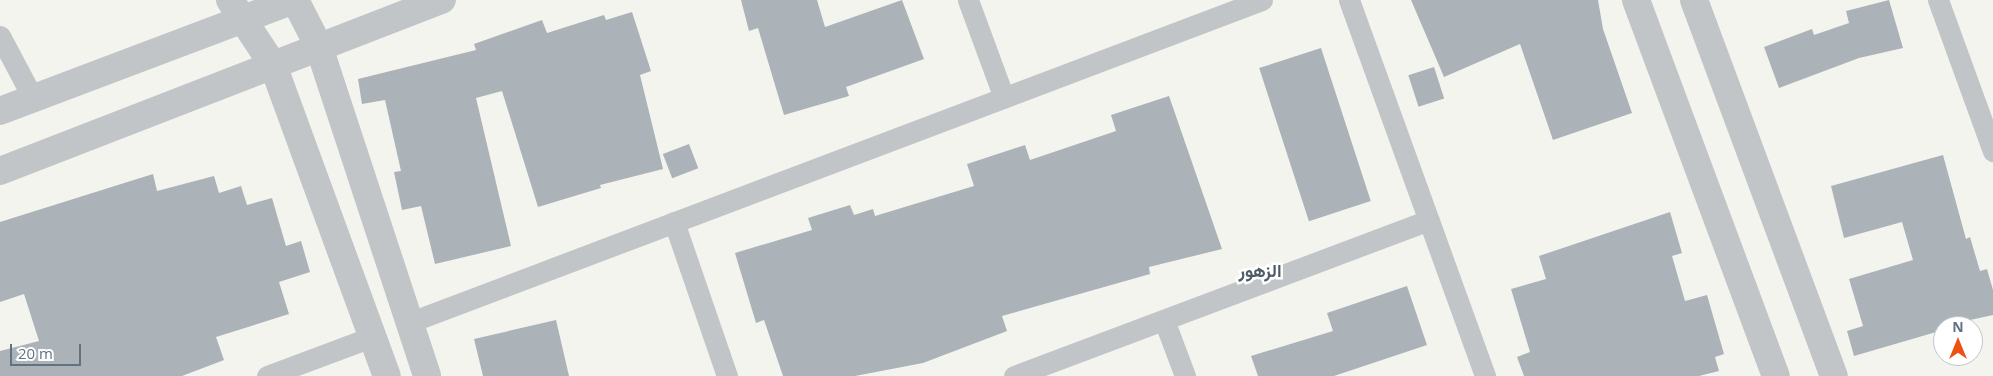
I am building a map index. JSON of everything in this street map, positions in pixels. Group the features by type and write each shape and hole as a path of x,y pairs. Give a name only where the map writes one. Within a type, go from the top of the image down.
{"street":[{"path":"0,111 235,10 294,0 319,47 408,323 427,376"},
{"path":"0,171 442,0"},
{"path":"968,0 1004,98"},
{"path":"408,323 1262,0"},
{"path":"1349,0 1485,376"},
{"path":"1636,0 1776,376"},
{"path":"1694,0 1834,376"},
{"path":"1938,0 1993,151"},
{"path":"235,10 273,65 374,336 387,376"},
{"path":"0,36 33,98"},
{"path":"1014,376 1429,220"},
{"path":"674,222 728,376"},
{"path":"1164,320 1185,376"},
{"path":"267,376 374,336"}],"building":[{"path":"741,0 817,0 825,27 902,0 924,59 846,87 849,96 784,115 758,28 749,31"},
{"path":"1411,0 1598,0 1603,29 1632,113 1553,140 1520,44 1444,77"},
{"path":"1889,0 1903,48 1859,58 1779,88 1764,47 1812,29 1814,35 1849,23 1846,11"},
{"path":"632,12 651,71 640,75 663,169 600,185 601,188 538,207 502,91 476,98 511,246 435,264 421,206 402,210 394,172 401,171 385,100 362,104 358,79 476,50 474,44 542,20 547,33 604,15 606,20"},
{"path":"1321,48 1371,201 1309,221 1259,68"},
{"path":"1434,67 1444,98 1419,107 1408,75"},
{"path":"1169,96 1222,249 1149,267 1150,274 1002,316 1007,331 923,363 855,376 783,376 764,320 756,323 735,253 812,230 808,218 850,205 854,215 873,209 875,216 974,186 967,164 1025,145 1030,160 1116,131 1111,115"},
{"path":"689,144 698,168 672,178 663,154"},
{"path":"1943,155 1966,239 1970,237 1980,271 1987,269 1993,290 1993,315 1983,317 1933,316 1933,333 1854,356 1847,331 1863,326 1849,279 1913,260 1902,222 1844,238 1831,186"},
{"path":"153,174 157,191 214,176 219,193 241,186 247,205 272,198 286,246 301,241 310,272 279,282 289,314 216,337 224,360 182,376 0,376 0,351 39,341 24,294 0,302 0,222"},
{"path":"1670,212 1682,253 1672,256 1685,301 1707,295 1724,354 1715,357 1719,371 1699,376 1524,376 1517,357 1530,352 1511,289 1546,279 1539,256"},
{"path":"1407,286 1427,345 1334,376 1258,376 1251,356 1333,331 1327,313"},
{"path":"556,320 569,376 483,376 474,339"}],"district":[{"name":"الزهور","path":"1260,270"}]}
